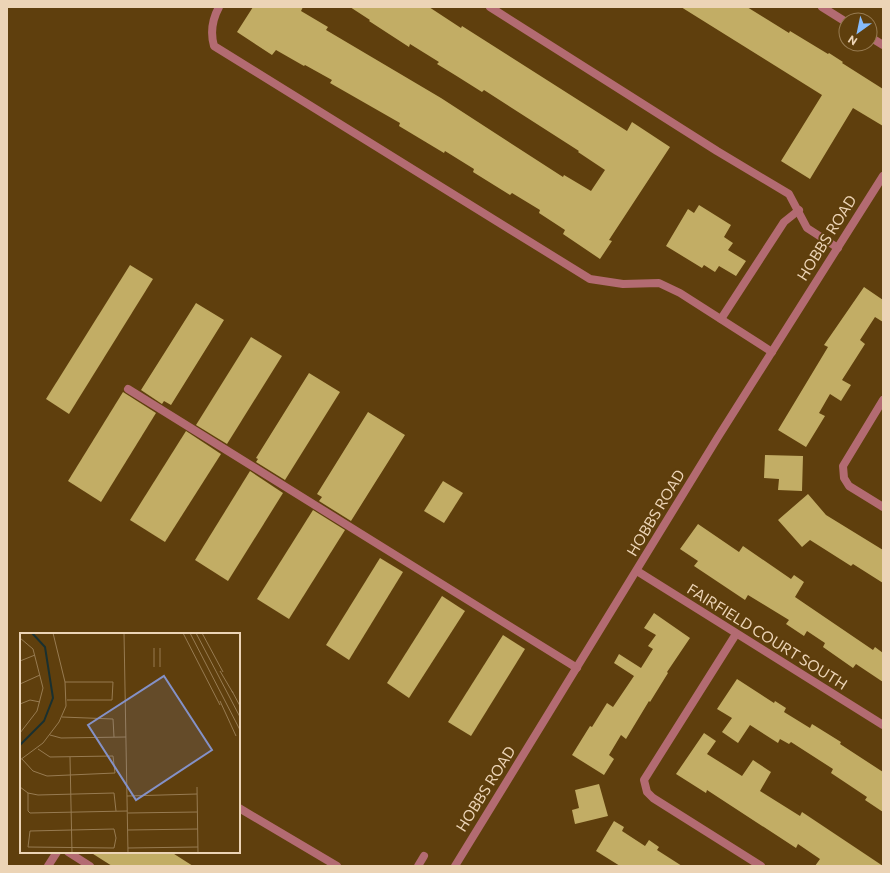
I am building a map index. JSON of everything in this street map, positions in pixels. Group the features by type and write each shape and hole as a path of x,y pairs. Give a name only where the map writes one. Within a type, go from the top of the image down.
{"street":[{"path":"219,7 214,15 211,28 214,46 590,279 623,284 660,283 680,293 772,352"},
{"path":"490,7 717,151 789,194 799,210 807,228 838,248"},
{"path":"822,7 838,17"},
{"name":"HOBBS ROAD","path":"455,866 718,437 883,176"},
{"path":"721,319 784,222 799,210"},
{"path":"128,389 577,668"},
{"path":"882,401 843,466 844,478 849,486 883,507"},
{"name":"FAIRFIELD COURT SOUTH","path":"637,571 883,725"},
{"path":"736,634 644,780 647,792 653,798 761,866"},
{"path":"240,809 337,866"},
{"path":"48,866 56,853"},
{"path":"70,853 90,866"},
{"path":"418,866 424,856"}],"building":[{"path":"253,7 303,7 301,11 328,27 326,30 441,98 563,177 564,175 591,191 605,170 578,152 579,151 484,90 482,92 437,64 439,62 410,44 409,47 350,7 429,7 461,28 462,26 627,131 632,122 670,147 609,240 612,241 600,259 563,234 565,230 539,213 540,210 512,193 510,195 473,172 474,169 445,151 444,153 399,126 400,123 330,83 332,80 276,50 272,55 237,32"},
{"path":"681,7 747,7 789,33 790,31 828,54 829,53 883,89 883,126 853,108 810,179 781,161 822,95"},
{"path":"699,205 731,225 724,237 733,243 728,250 746,261 736,276 719,266 715,272 704,265 702,268 666,246 688,209 694,213"},
{"path":"130,265 153,279 69,414 46,399"},
{"path":"864,287 883,300 883,322 875,317 860,340 865,344 842,380 851,385 841,401 830,394 819,413 825,416 806,447 778,430 828,347 824,345"},
{"path":"196,303 224,320 171,405 164,401 162,404 141,390"},
{"path":"251,337 282,356 227,444 196,425"},
{"path":"309,373 340,392 285,480 256,462 258,459 256,458"},
{"path":"123,392 156,413 101,502 68,481"},
{"path":"368,412 405,435 351,521 319,501 322,497 317,494"},
{"path":"186,431 221,454 165,542 130,520"},
{"path":"765,455 803,456 802,491 778,490 779,479 764,478"},
{"path":"250,471 283,493 228,581 195,560"},
{"path":"443,481 463,493 444,523 424,511"},
{"path":"808,494 826,515 883,550 883,583 853,564 851,566 810,540 802,547 778,520"},
{"path":"313,510 345,530 289,619 257,599"},
{"path":"698,524 739,552 743,546 791,579 794,575 804,582 795,597 873,650 875,647 883,653 883,682 856,664 853,668 823,647 825,643 807,631 804,636 786,624 789,620 748,595 745,600 694,566 698,561 680,549"},
{"path":"380,558 403,572 349,660 326,645"},
{"path":"442,596 465,611 409,698 387,683"},
{"path":"654,613 690,638 667,672 668,673 626,739 621,735 609,755 614,759 604,775 572,755 590,726 592,727 607,703 613,707 634,676 614,663 619,654 641,668 653,649 648,646 656,635 644,628"},
{"path":"503,635 525,649 471,736 448,722"},
{"path":"737,679 774,703 775,701 786,708 784,712 810,728 812,724 841,742 840,744 883,772 883,812 865,800 867,797 831,773 833,769 791,742 789,744 780,739 778,743 750,725 738,743 722,732 732,718 717,709"},
{"path":"704,733 716,741 707,754 742,776 753,760 771,772 760,791 800,816 802,812 883,866 815,866 820,859 798,844 796,848 707,790 706,793 676,774"},
{"path":"599,784 608,816 575,824 572,810 579,808 575,790"},
{"path":"614,821 624,827 622,831 645,846 649,840 659,847 657,850 682,866 620,866 596,851"},
{"path":"92,853 173,853 193,866 112,866"}]}
